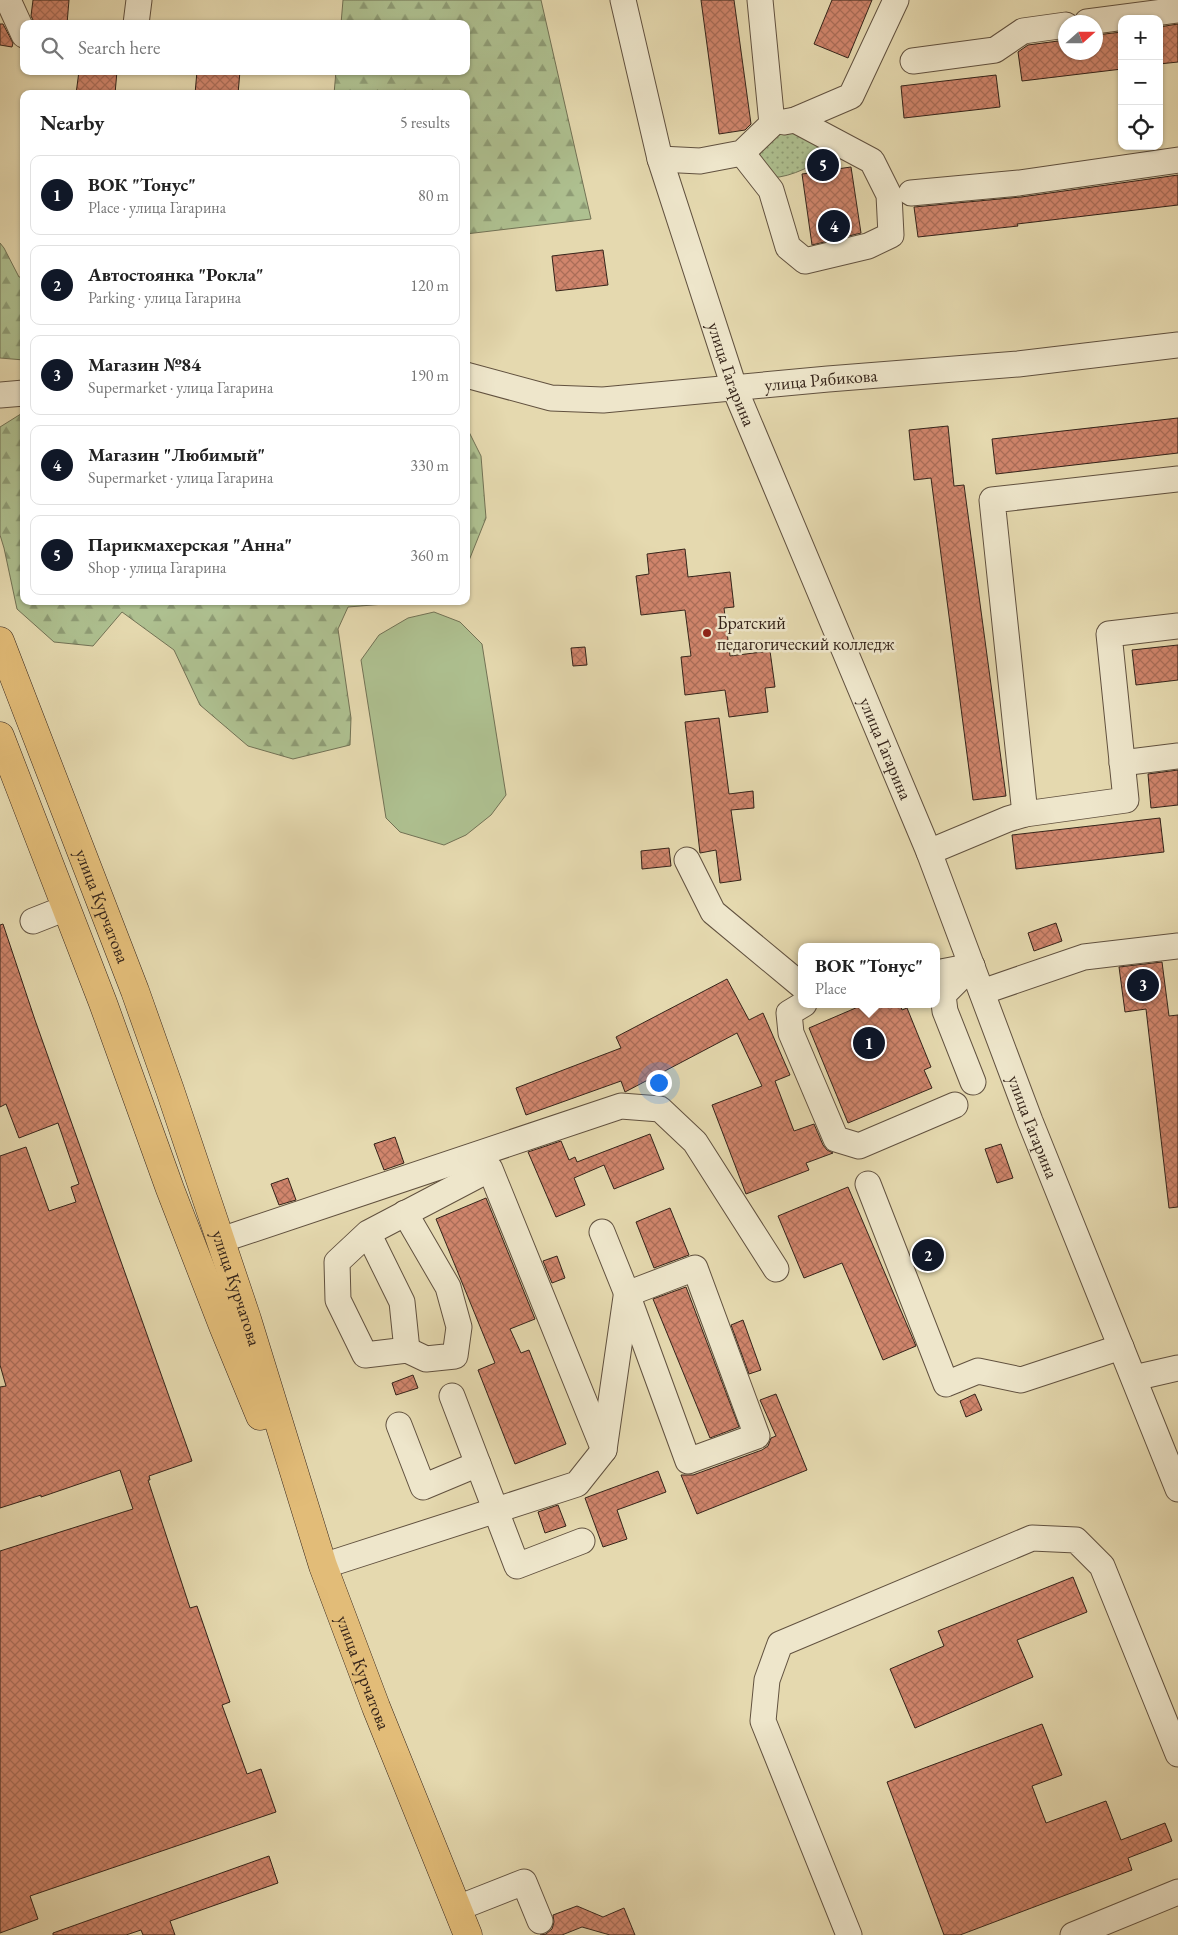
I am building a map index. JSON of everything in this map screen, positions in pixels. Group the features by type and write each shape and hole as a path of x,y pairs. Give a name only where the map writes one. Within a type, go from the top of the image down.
{"main road":[{"name":"улица Курчатова","path":"0,640 135,991 221,1240 323,1566 376,1707 468,1935"},
{"path":"0,736 103,1003 170,1189 223,1326 323,1566"},
{"path":"103,1003 135,991"}],"street":[{"path":"8,0 20,26"},
{"path":"136,20 139,0"},
{"name":"улица Гагарина","path":"623,0 660,159 734,387 929,852 1030,1121 1178,1489"},
{"path":"760,0 783,122"},
{"path":"660,159 700,161 742,153 783,122 851,96 896,0"},
{"path":"1103,20 1178,10"},
{"path":"913,60 996,50 1023,31 1058,27"},
{"path":"742,153 771,190 788,247 805,262 868,246 891,235 889,194 872,160 783,122"},
{"path":"911,193 1019,183 1178,160"},
{"name":"улица Рябикова","path":"470,376 551,398 603,400 734,387 1018,364 1178,346"},
{"path":"0,395 20,393"},
{"path":"1025,814 992,500 1178,479"},
{"path":"929,852 1008,819 1025,814 1126,800 1109,634 1178,626"},
{"path":"1122,763 1178,756"},
{"path":"687,860 712,912 798,983"},
{"path":"32,921 66,908"},
{"path":"982,992 1084,957 1178,946"},
{"path":"940,972 972,966"},
{"path":"972,966 943,995 944,1011 973,1082"},
{"path":"798,1008 789,1013 791,1034 836,1139 859,1146 955,1105"},
{"path":"221,1240 621,1106 660,1109 695,1142 776,1269"},
{"path":"405,1213 448,1287 459,1328 455,1356 426,1359 407,1350 365,1355 338,1300 337,1262 368,1233 405,1213 490,1169 604,1450"},
{"path":"868,1184 946,1384 978,1371 1021,1380 1121,1347"},
{"path":"602,1232 688,1461 757,1436 694,1268 626,1294"},
{"path":"368,1233 402,1302 407,1350"},
{"path":"323,1566 496,1512 577,1484 604,1450 626,1294"},
{"path":"1134,1378 1178,1368"},
{"path":"452,1396 517,1566 582,1541"},
{"path":"398,1425 423,1487 478,1464"},
{"path":"849,1935 763,1721 767,1680 780,1644 1032,1538 1076,1540 1102,1566 1178,1754"},
{"path":"458,1908 524,1882 540,1921"},
{"path":"1072,1935 1178,1892"}],"green space":[{"path":"343,0 541,0 591,219 470,234 470,90 334,90 336,75 470,75 470,20 341,20"},
{"path":"795,128 835,153 796,173 770,178 757,162 763,148 771,140"},
{"path":"0,243 20,277 20,360 0,358"},
{"path":"20,414 20,605 372,605 348,607 338,629 351,718 350,745 293,759 248,746 200,705 174,650 122,612 93,646 54,642 17,609 0,535 0,427"},
{"path":"470,434 481,456 486,518 470,558"},
{"path":"434,612 460,622 482,644 506,795 491,815 466,835 444,845 400,832 386,818 361,660 379,635 408,618"}],"building":[{"path":"33,0 69,0 67,20 33,20 31,16"},
{"path":"701,0 734,0 751,124 745,130 719,134"},
{"path":"832,0 872,0 848,58 814,44"},
{"path":"0,24 3,24 13,43 12,47 0,45"},
{"path":"1178,24 1178,62 1163,64 1163,26"},
{"path":"1118,32 1118,69 1022,81 1018,52 1028,45 1058,41 1058,60 1103,60 1103,34"},
{"path":"78,75 117,75 115,90 77,90"},
{"path":"197,75 240,75 238,90 195,90"},
{"path":"996,75 1000,107 904,118 901,86"},
{"path":"851,167 861,233 812,245 802,174"},
{"path":"1178,175 1178,205 918,237 914,207 1021,197"},
{"path":"603,250 608,285 556,291 552,256"},
{"path":"1178,418 1178,453 996,474 992,439"},
{"path":"948,426 954,486 964,485 1006,796 973,800 931,478 914,480 909,430"},
{"name":"Братский педагогический колледж","path":"685,549 688,577 730,572 734,607 724,608 730,656 770,651 775,687 765,688 768,712 729,717 725,690 685,695 681,657 691,656 685,610 641,615 636,576 649,574 647,554"},
{"path":"1178,645 1178,680 1136,685 1132,650"},
{"path":"585,647 587,665 573,666 571,648"},
{"path":"719,718 729,794 753,791 754,808 731,810 741,880 720,883 716,850 700,853 685,722"},
{"path":"1178,770 1178,805 1151,808 1148,774"},
{"path":"1160,818 1164,852 1016,869 1012,835"},
{"path":"669,848 671,866 642,869 641,851"},
{"path":"1056,923 1062,941 1034,951 1028,933"},
{"path":"3,924 35,1020 192,1461 149,1476 150,1480 148,1480 190,1608 197,1606 230,1702 222,1705 247,1774 261,1769 276,1812 30,1896 38,1919 0,1933 0,1551 133,1509 120,1470 41,1497 41,1495 0,1508 0,1387 6,1386 0,1365 0,1156 26,1147 49,1211 76,1202 71,1187 79,1184 58,1123 19,1138 6,1104 0,1107 0,925"},
{"path":"1162,962 1169,1016 1178,1015 1178,1207 1169,1208 1146,1009 1125,1012 1119,967"},
{"path":"727,979 749,1020 763,1013 790,1075 775,1081 794,1131 814,1124 823,1145 833,1153 806,1163 809,1170 746,1194 712,1105 762,1086 737,1033 625,1092 621,1081 526,1115 516,1088 621,1048 616,1037"},
{"path":"856,1008 901,1008 902,1010 907,1008 931,1067 924,1070 932,1088 848,1123 809,1028"},
{"path":"650,1134 664,1169 614,1189 604,1165 574,1178 585,1205 556,1217 528,1152 561,1141 569,1160 575,1157 577,1162"},
{"path":"395,1137 404,1163 384,1170 374,1144"},
{"path":"1001,1144 1013,1178 997,1183 985,1149"},
{"path":"288,1178 296,1200 279,1205 271,1184"},
{"path":"848,1187 916,1346 883,1360 842,1263 804,1278 778,1216"},
{"path":"486,1198 535,1319 510,1329 521,1353 529,1350 566,1444 515,1464 478,1370 495,1363 436,1219"},
{"path":"670,1208 689,1255 654,1268 636,1222"},
{"path":"557,1256 565,1278 552,1283 543,1261"},
{"path":"686,1287 739,1427 710,1438 653,1299"},
{"path":"743,1320 761,1370 749,1374 731,1325"},
{"path":"413,1375 418,1388 396,1395 392,1383"},
{"path":"776,1394 807,1470 697,1514 681,1475 693,1475 762,1450 768,1446 771,1438 776,1436 760,1400"},
{"path":"975,1394 982,1410 966,1417 960,1401"},
{"path":"658,1471 666,1492 617,1510 627,1539 603,1547 585,1498"},
{"path":"558,1505 566,1526 545,1533 538,1512"},
{"path":"1073,1577 1087,1612 1017,1640 1033,1677 915,1728 890,1669 944,1646 938,1631"},
{"path":"1042,1724 1062,1775 1032,1786 1046,1823 1106,1801 1121,1840 1165,1823 1172,1841 1128,1858 1132,1870 960,1935 944,1935 887,1782"},
{"path":"269,1856 278,1883 170,1921 175,1935 143,1935 141,1930 126,1935 53,1935 53,1933"},
{"path":"577,1906 603,1917 624,1908 635,1935 610,1935 582,1927 562,1935 540,1935 546,1934 552,1929 553,1915"}],"place":[{"name":"Парикмахерская \"Анна\"","path":"823,165"},
{"name":"Магазин \"Любимый\"","path":"834,226"},
{"name":"Братский педагогический колледж","path":"707,633"},
{"name":"Магазин №84","path":"1143,985"},
{"name":"ВОК \"Тонус\"","path":"869,1043"},
{"name":"Автостоянка \"Рокла\"","path":"928,1255"}]}
